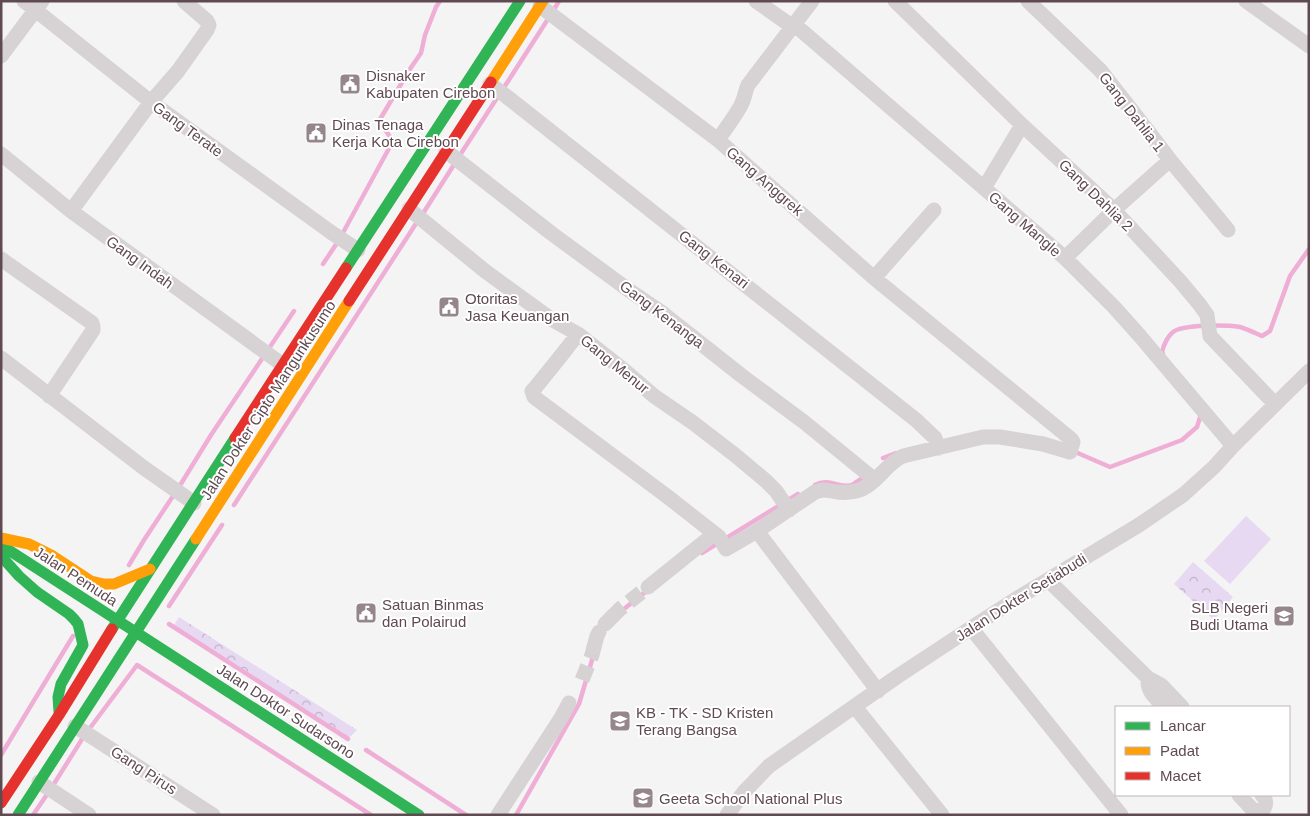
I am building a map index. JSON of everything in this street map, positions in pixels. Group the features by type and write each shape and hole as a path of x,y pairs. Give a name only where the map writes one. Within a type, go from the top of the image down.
{"main road":[{"name":"Jalan Dokter Cipto Mangunkusumo","path":"1,803 59,715 117,621 273,358 346,243 520,1"},
{"name":"Jalan Dokter Cipto Mangunkusumo","path":"18,815 542,3"},
{"path":"1,538 29,544 53,556 92,581 104,584 114,584 146,571"},
{"name":"Jalan Pemuda","path":"1,545 135,632"},
{"path":"1,556 18,576 36,592 74,619 78,624 84,642 61,684 58,697 59,715"},
{"name":"Jalan Doktor Sudarsono","path":"135,632 419,815"}],"street":[{"path":"71,212 151,102 178,71 207,30 209,25 207,21 184,1"},
{"name":"Gang Mangle","path":"756,1 794,26 1065,258 1114,307 1232,446"},
{"path":"718,140 741,105 748,85 812,1"},
{"name":"Gang Dahlia 2","path":"894,1 1022,125 1114,210 1200,305 1207,315 1210,336 1275,404"},
{"name":"Gang Dahlia 1","path":"1028,1 1100,70 1170,160 1228,230"},
{"path":"1246,1 1309,46"},
{"name":"Gang Anggrek","path":"542,3 718,140 874,278 982,365 1073,442 1071,450 992,437 938,444"},
{"path":"1,56 34,4"},
{"name":"Gang Terate","path":"34,4 151,102 346,243"},
{"name":"Gang Kenari","path":"490,84 916,420 938,444"},
{"path":"984,188 1022,125"},
{"name":"Gang Kenanga","path":"446,151 551,234 661,312 804,422 875,480"},
{"name":"Gang Indah","path":"1,154 71,212 273,358"},
{"path":"1065,258 1114,210 1170,160"},
{"name":"Gang Menur","path":"409,209 485,271 551,319 578,334 626,371 654,396 735,455 766,481 776,491 786,506"},
{"path":"874,278 934,210"},
{"path":"1,258 92,323 93,330 49,396"},
{"path":"578,334 532,391 534,397 668,497 720,540 726,549 757,531 786,506 814,492 821,490 855,491 863,488 875,480 884,469 898,458 938,444"},
{"path":"1,358 189,500"},
{"name":"Jalan Dokter Setiabudi","path":"727,815 744,792 769,766 971,628 1139,525 1183,495 1214,467 1232,446 1309,371"},
{"path":"757,531 878,691"},
{"path":"648,587 720,540"},
{"path":"1048,580 1148,678 1161,685 1181,706"},
{"path":"594,647 597,636 605,624"},
{"path":"971,628 1121,815"},
{"path":"1148,678 1150,691 1163,706"},
{"path":"498,815 569,704"},
{"path":"855,707 942,815"},
{"name":"Gang Pirus","path":"75,726 213,815"},
{"path":"39,782 89,815"},
{"path":"1241,796 1252,809 1259,812 1266,806 1266,800 1263,796"}],"green space":[{"path":"1246,516 1271,539 1230,584 1204,561"},
{"path":"1193,562 1233,597 1214,620 1174,584"},
{"path":"179,617 357,730 349,738 174,625"}],"waterway":[{"path":"323,264 339,240 393,141 379,121 421,53 425,35 440,1"},
{"path":"553,11 559,1"},
{"path":"503,89 548,19"},
{"path":"460,155 497,98"},
{"path":"422,215 455,163"},
{"path":"234,505 417,222"},
{"path":"1163,354 1166,341 1178,329 1205,326 1234,326 1262,336 1270,331 1290,276 1309,249"},
{"path":"129,565 211,435 294,311"},
{"path":"1073,451 1110,467 1182,440 1197,427 1201,414"},
{"path":"883,458 896,453"},
{"path":"815,485 825,482 848,486 862,478"},
{"path":"702,553 798,494"},
{"path":"169,606 222,525"},
{"path":"615,616 648,590"},
{"path":"169,624 348,739"},
{"path":"1,755 73,636"},
{"path":"516,815 579,704 595,650"},
{"path":"90,728 137,665 371,815"},
{"path":"52,787 84,736"},
{"path":"366,750 466,815"},
{"path":"33,815 48,793"}],"tunnel":[{"path":"612,617 648,587"},
{"path":"582,680 594,647"}],"traffic: fast":[{"path":"346,268 520,1"},
{"path":"112,629 235,438"},
{"path":"18,815 196,539"},
{"path":"1,545 419,815"},
{"path":"1,556 37,592 69,614 78,624 83,645 61,684 58,697 59,712"}],"traffic: slow":[{"path":"491,82 543,1"},
{"path":"196,539 349,301"},
{"path":"1,538 29,544 53,556 91,581 104,584 114,584 150,569"}],"traffic: jam":[{"path":"349,301 491,82"},
{"path":"235,438 346,268"},
{"path":"1,803 59,715 112,629"}],"place":[{"name":"Disnaker Kabupaten Cirebon","path":"350,84"},
{"name":"Dinas Tenaga Kerja Kota Cirebon","path":"316,133"},
{"name":"Otoritas Jasa Keuangan","path":"449,307"},
{"name":"Satuan Binmas dan Polairud","path":"366,613"},
{"name":"SLB Negeri Budi Utama","path":"1284,616"},
{"name":"KB - TK - SD Kristen Terang Bangsa","path":"620,721"},
{"name":"Geeta School National Plus","path":"643,798"}]}
